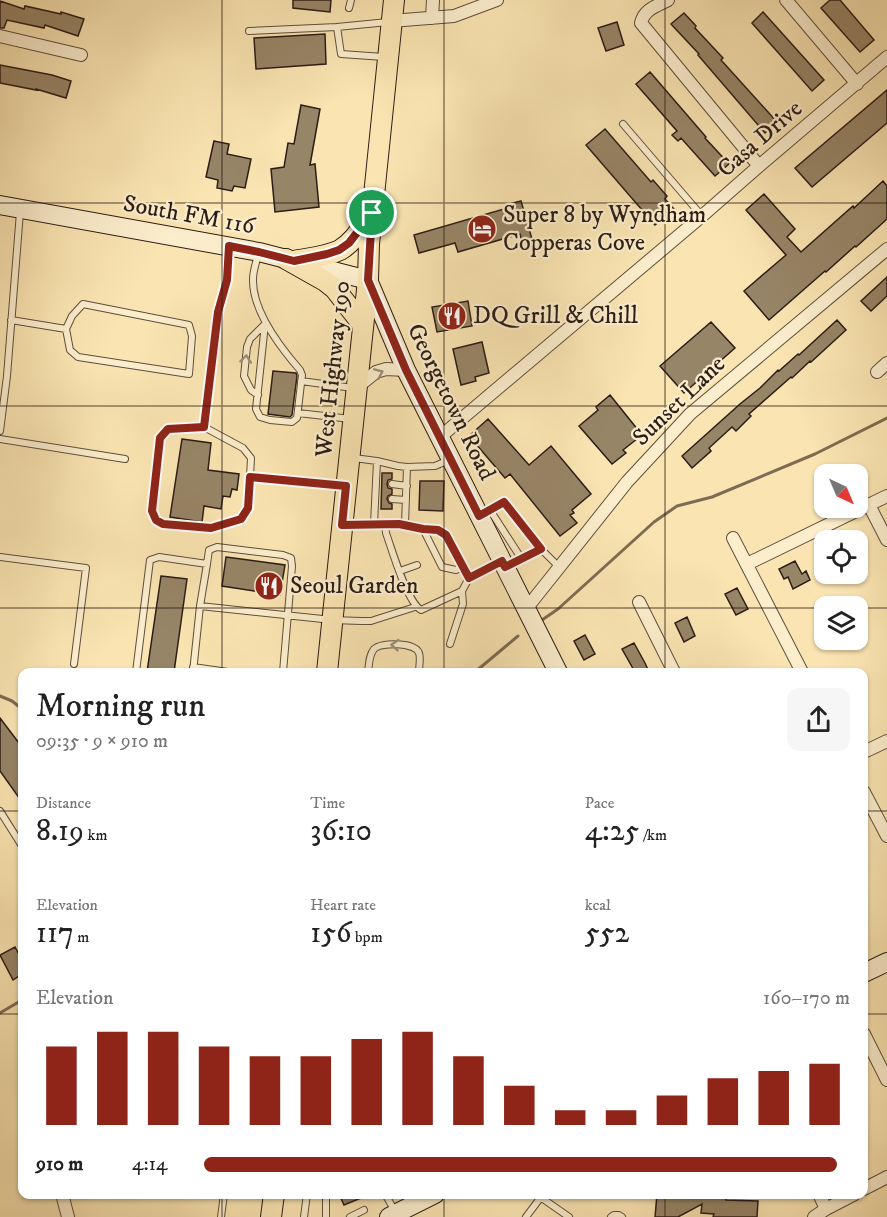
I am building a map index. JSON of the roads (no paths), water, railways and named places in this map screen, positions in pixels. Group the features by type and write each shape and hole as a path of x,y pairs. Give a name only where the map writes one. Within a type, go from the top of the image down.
{"main road":[{"name":"West Highway 190","path":"327,668 368,280 372,213 394,0"},
{"path":"290,260 339,250 358,233 372,213"},
{"path":"290,260 335,289 363,325"},
{"path":"271,1217 273,1199"}],"street":[{"path":"432,18 433,0"},
{"path":"392,21 454,16 497,0"},
{"path":"668,0 649,9 641,23 759,166"},
{"path":"786,0 857,84"},
{"path":"0,36 81,55"},
{"name":"Casa Drive","path":"440,437 887,57"},
{"name":"South FM 116","path":"0,205 259,252 368,280"},
{"name":"Sunset Lane","path":"526,609 627,482 690,414 887,249"},
{"name":"Georgetown Road","path":"368,280 406,370 451,460 485,513 509,562 526,609 556,668"},
{"path":"877,372 887,363"},
{"path":"356,388 376,372 386,369 406,370"},
{"path":"747,564 887,496"},
{"path":"869,505 887,540"},
{"path":"733,538 800,668"},
{"path":"639,602 672,668"},
{"path":"868,750 887,741"},
{"path":"868,800 887,836"},
{"path":"868,971 887,962"},
{"path":"868,1042 887,1080"},
{"path":"868,1187 887,1178"},
{"path":"63,1199 68,1217"},
{"path":"392,1215 421,1199"},
{"path":"821,1199 826,1209"},
{"path":"814,1217 845,1199"}],"lane":[{"path":"350,8 351,0"},
{"path":"249,31 337,27 392,21"},
{"path":"337,27 341,54 388,58"},
{"path":"623,124 702,216"},
{"path":"0,431 7,376 20,209"},
{"path":"204,427 218,312 227,280 229,246"},
{"path":"259,252 253,277 260,310 265,324 302,375 297,418 292,422 260,417 256,409 265,324"},
{"path":"83,304 189,325 192,336 189,374 78,357 70,350 66,329 72,316 83,304"},
{"path":"11,320 66,329"},
{"path":"258,395 251,390 244,376 250,339 265,324"},
{"path":"301,381 356,388"},
{"path":"298,413 353,419"},
{"path":"204,427 243,448 251,458 248,508 241,519 211,528 163,524 156,520 152,511 160,438 168,429 204,427"},
{"path":"0,439 125,459"},
{"path":"350,458 407,467 435,466 451,460"},
{"path":"374,524 378,499 377,461"},
{"path":"405,525 407,467"},
{"path":"250,477 346,486"},
{"path":"392,484 407,486"},
{"path":"392,499 406,500"},
{"path":"485,513 504,502 559,568"},
{"path":"342,525 405,525 438,530 446,535 469,578"},
{"path":"385,525 386,533 415,607 421,610 462,591"},
{"path":"423,529 442,567 456,570 464,567"},
{"path":"193,668 209,550 217,546 291,558 283,668"},
{"path":"450,644 463,604 462,591 469,578 541,549"},
{"path":"428,560 436,556"},
{"path":"0,557 86,568 74,664"},
{"path":"136,668 150,560 159,557 207,564"},
{"path":"400,571 417,565"},
{"path":"200,606 332,620 371,621 415,607"},
{"path":"368,668 370,654 376,647 384,644 409,645 416,648 419,654 418,668"},
{"path":"0,811 18,840"},
{"path":"221,1217 223,1199"},
{"path":"304,1217 306,1199"},
{"path":"326,1199 326,1217"},
{"path":"387,1199 392,1215"},
{"path":"526,1217 537,1199"},
{"path":"543,1199 566,1216"},
{"path":"350,1217 363,1210"},
{"path":"611,1217 614,1215 622,1217"},
{"path":"271,1217 277,1217"}],"waterway":[{"path":"542,620 558,609 654,522 677,506 712,497 815,454 887,418"},
{"path":"480,668 518,636"},
{"path":"0,696 18,706"},
{"path":"0,1013 18,1002"}],"place":[{"name":"Super 8 by Wyndham Copperas Cove","path":"482,229"},
{"name":"DQ Grill & Chill","path":"452,316"},
{"name":"Seoul Garden","path":"269,586"}]}
